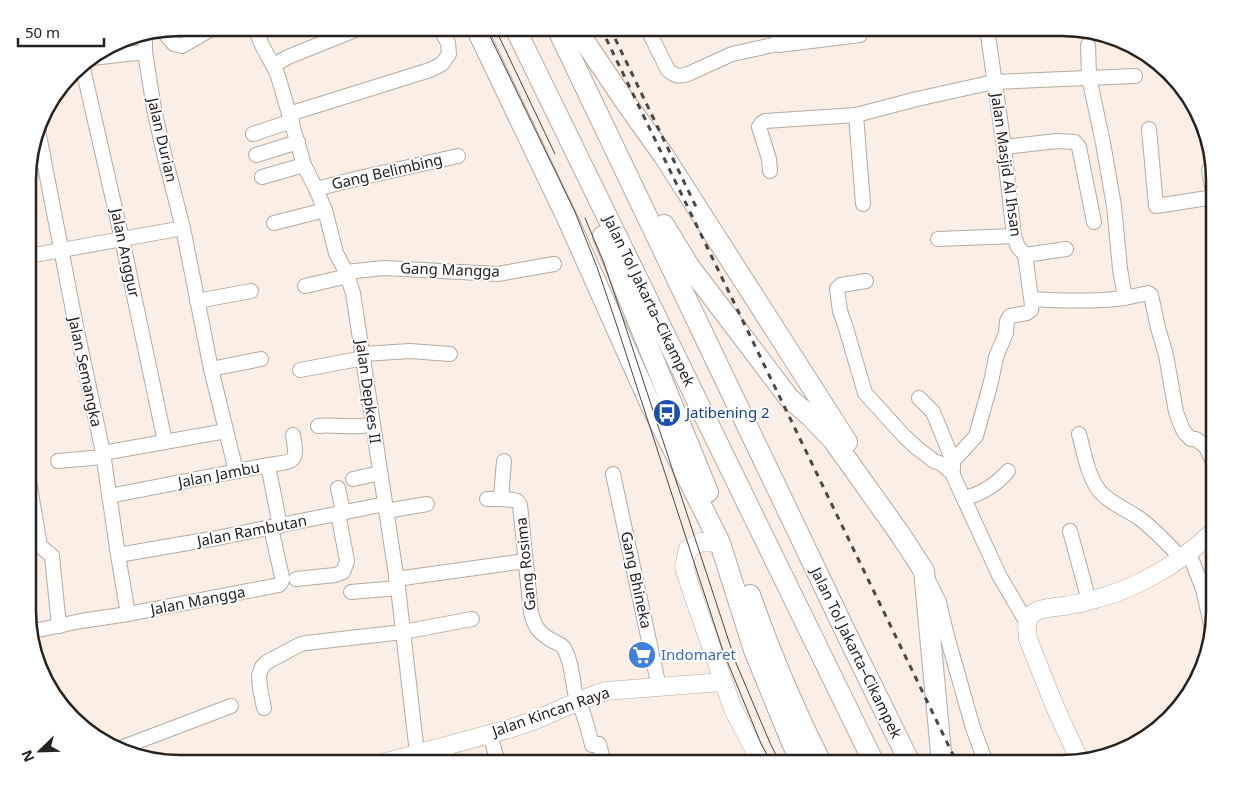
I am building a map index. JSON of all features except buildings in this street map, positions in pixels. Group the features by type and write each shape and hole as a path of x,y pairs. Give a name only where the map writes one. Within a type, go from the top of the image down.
{"highway":[{"path":"480,36 568,220 645,391 720,543 754,650 798,754"},
{"path":"517,36 732,548 762,628 817,754"},
{"name":"Jalan Tol Jakarta–Cikampek","path":"518,36 870,754"},
{"name":"Jalan Tol Jakarta–Cikampek","path":"561,36 848,639 906,754"},
{"path":"582,36 664,156 869,476 900,534"},
{"path":"575,64 642,190 689,266 789,398 833,440 924,571 941,754"}],"main road":[{"path":"1076,753 1055,707 1028,639 1026,629 1028,620 1034,612 1042,609 1089,601 1129,588 1185,556 1205,539"},
{"path":"720,543 701,542 688,549 684,567 732,709 756,754"},
{"name":"Jalan Kincan Raya","path":"431,753 579,705 595,694 606,691 722,682"}],"street":[{"path":"168,37 174,44 182,46 199,36"},
{"name":"Jalan Depkes II","path":"250,36 262,45"},
{"name":"Jalan Depkes II","path":"260,36 262,45 274,65 304,165 325,210 336,253 347,274 353,293 403,632 431,753"},
{"path":"274,65 341,36"},
{"path":"253,134 290,118 430,70 442,64 449,54 448,43 444,36"},
{"path":"651,36 668,70 673,75 680,76 732,54 773,45 851,36"},
{"path":"773,45 789,36"},
{"name":"Jalan Masjid Al Ihsan","path":"988,36 1004,147 1014,236 1018,247 1026,256 1032,299"},
{"name":"Jalan Durian","path":"145,41 145,52 160,133 183,228 211,368 236,471"},
{"path":"1088,45 1089,77 1114,206 1120,269 1125,298"},
{"path":"108,56 145,52"},
{"name":"Jalan Anggur","path":"84,73 165,442"},
{"path":"770,171 769,159 760,127 765,121 856,115 994,82 1135,76"},
{"path":"856,115 863,204"},
{"path":"1149,129 1156,206 1205,198"},
{"path":"1004,147 1057,141 1075,142 1079,147 1094,222"},
{"path":"256,155 298,142"},
{"name":"Jalan Semangka","path":"41,144 103,455 128,614"},
{"name":"Gang Belimbing","path":"316,189 458,156"},
{"path":"262,178 304,165"},
{"path":"274,224 325,210"},
{"path":"36,255 183,228"},
{"path":"938,239 1014,236"},
{"path":"1026,256 1066,249"},
{"name":"Gang Mangga","path":"306,286 347,274 384,268 498,274 554,264"},
{"path":"866,281 840,285 837,289 840,312 866,393 917,448 934,461 952,467"},
{"path":"198,301 251,291"},
{"path":"952,467 976,436 996,357 1006,333 1007,320 1010,316 1027,313 1031,310 1032,299 1099,301 1148,293 1151,295 1166,355 1176,412 1184,433 1205,446"},
{"path":"300,370 363,356 410,352 450,354"},
{"path":"211,368 261,359"},
{"path":"919,398 933,412 964,498 999,576 1028,620"},
{"path":"318,426 373,425"},
{"path":"58,461 103,455 226,431"},
{"path":"1079,434 1090,477 1099,491 1140,519 1185,556 1203,589 1205,598"},
{"path":"268,465 287,462 295,456 293,435"},
{"name":"Gang Rosima","path":"504,461 494,499 517,501 520,505 533,622 538,630 552,641 561,645 565,650 579,705 592,745 599,744 602,755"},
{"name":"Jalan Jambu","path":"109,496 268,465 275,527"},
{"path":"964,498 980,493 995,484 1008,471"},
{"path":"354,479 380,473"},
{"name":"Gang Bhineka","path":"613,474 659,687"},
{"path":"296,580 335,575 342,572 346,561 346,554 338,488"},
{"name":"Jalan Rambutan","path":"118,555 218,538 341,513 427,504"},
{"path":"36,522 40,546 52,556 59,626"},
{"name":"Jalan Mangga","path":"37,630 279,585 282,577 275,527"},
{"path":"1070,532 1089,601"},
{"path":"351,592 525,560"},
{"path":"924,571 939,602 972,728 982,754"},
{"path":"264,708 259,675 262,667 292,648 306,642 403,632 472,619"},
{"path":"128,745 231,706"},
{"path":"490,734 496,755"}],"tram line":[{"path":"490,36 575,212 597,267 723,651 767,754"},
{"path":"499,36 555,154"},
{"path":"585,218 604,263 619,307 736,663 776,754"}],"railway":[{"path":"605,36 953,754"},
{"path":"614,36 698,211"}],"place":[{"name":"Jatibening 2","path":"667,413"},
{"name":"Indomaret","path":"642,655"}]}
